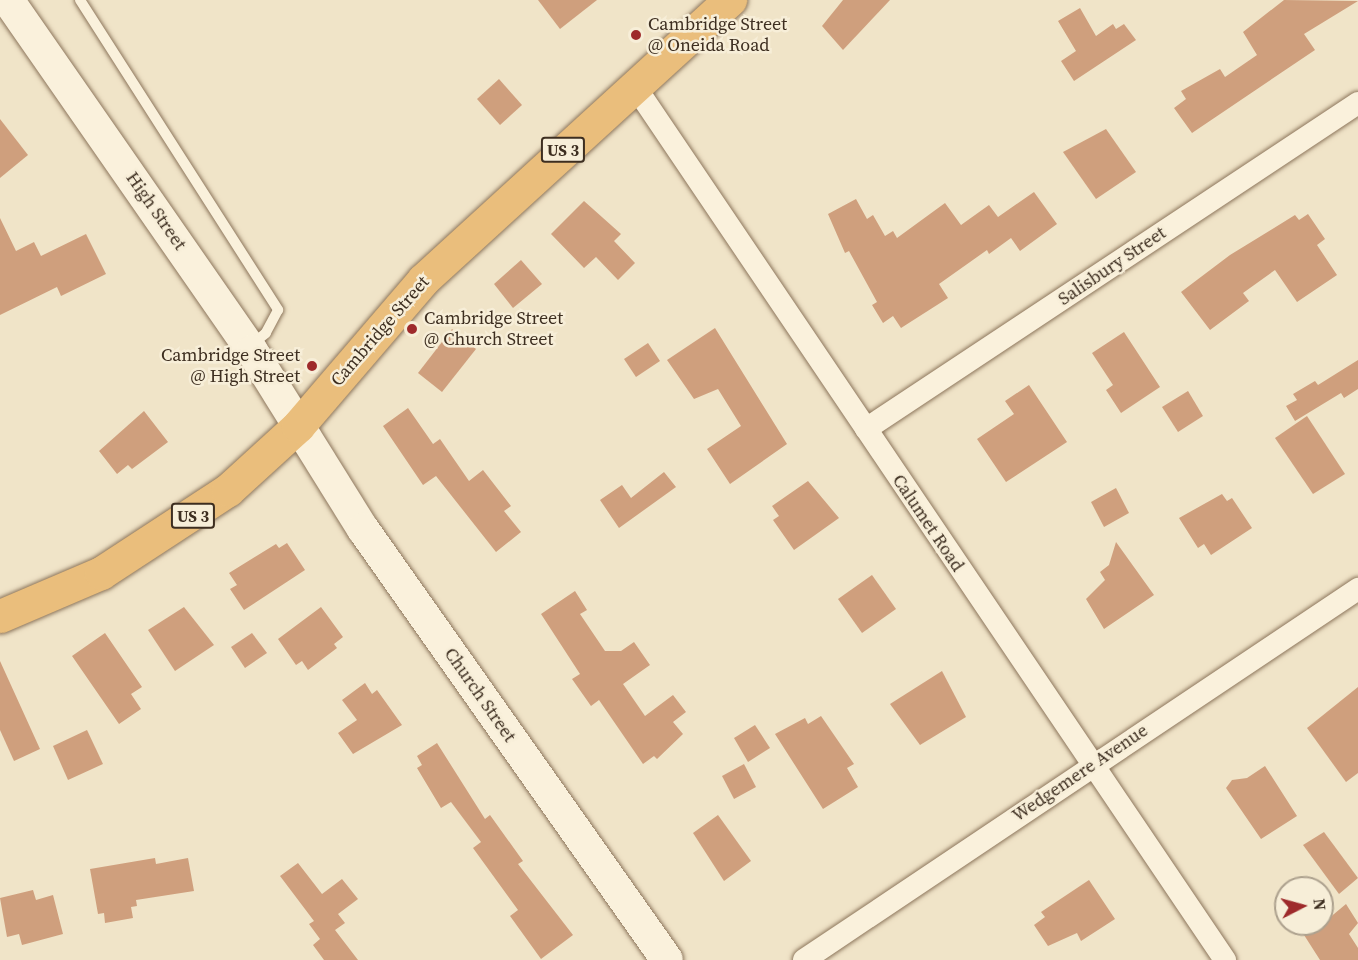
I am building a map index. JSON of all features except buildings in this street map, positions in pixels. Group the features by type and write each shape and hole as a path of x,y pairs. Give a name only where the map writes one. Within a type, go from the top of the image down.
{"highway":[{"name":"Cambridge Street","path":"0,616 74,587 159,539 228,490 298,426 423,280 634,85 730,0"}],"main road":[{"name":"High Street","path":"8,0 249,347 298,426"},
{"name":"Church Street","path":"298,426 363,529 666,960"}],"street":[{"name":"Calumet Road","path":"634,85 1225,960"},
{"name":"Salisbury Street","path":"866,429 1358,103"},
{"name":"Wedgemere Avenue","path":"804,960 1358,589"}],"lane":[{"path":"80,0 278,310 266,333 249,347"}],"place":[{"name":"Cambridge Street @ Oneida Road","path":"636,35"},
{"name":"Cambridge Street @ Church Street","path":"412,329"},
{"name":"Cambridge Street @ High Street","path":"312,366"}]}
